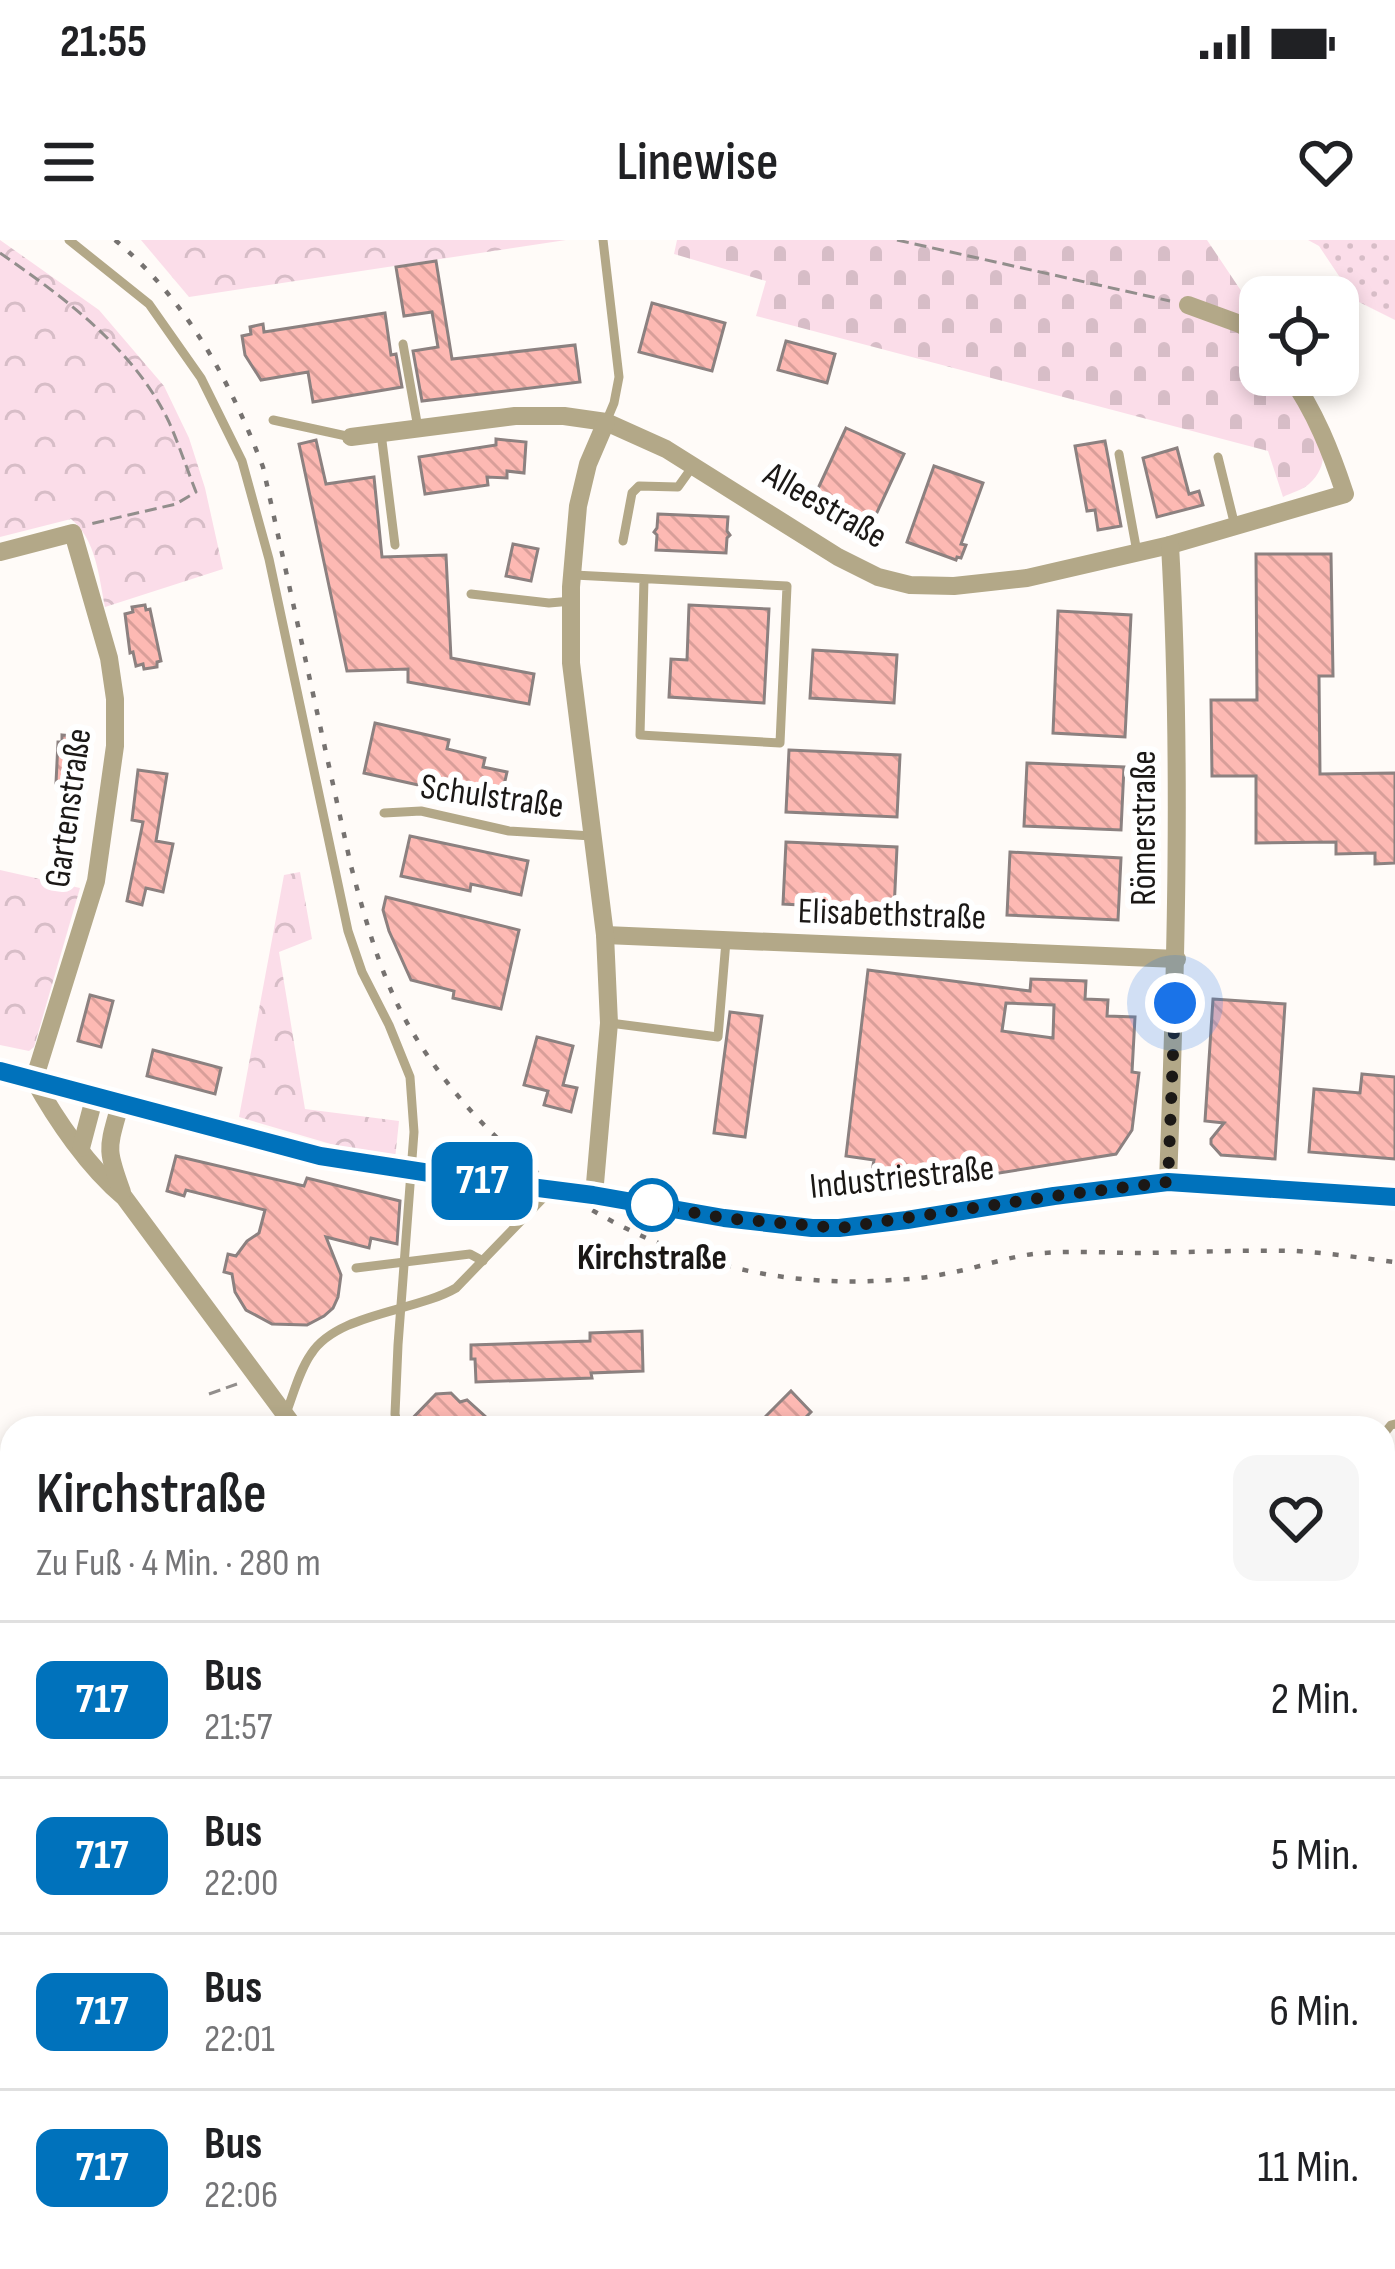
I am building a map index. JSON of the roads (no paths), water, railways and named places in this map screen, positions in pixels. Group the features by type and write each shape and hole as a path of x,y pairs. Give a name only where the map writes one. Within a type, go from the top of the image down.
{"main road":[{"name":"Industriestraße","path":"0,1071 320,1156 724,1218 839,1228 1168,1182 1395,1196"}],"street":[{"path":"1188,305 1239,324"},
{"name":"Alleestraße","path":"351,436 515,416 606,422 666,449 878,577 910,585 954,586 1027,578 1170,545 1345,494 1304,396"},
{"path":"593,1195 609,1023 605,935 571,663 572,602 578,506 588,464 606,422"},
{"name":"Gartenstraße","path":"0,552 75,537 109,658 115,699 115,746 96,881 34,1080"},
{"name":"Römerstraße","path":"1168,1182 1177,958 1178,762 1170,545"},
{"name":"Elisabethstraße","path":"605,935 1177,958"},
{"path":"34,1080 107,1183 124,1197"},
{"path":"81,1148 108,1098"},
{"path":"108,1098 108,1159 124,1197 286,1416"}],"lane":[{"path":"69,240 148,304 200,378 242,461 269,560 348,931 410,1077 414,1132 395,1416"},
{"path":"604,240 619,377 606,422"},
{"path":"403,344 418,428"},
{"path":"273,420 351,436"},
{"path":"381,433 395,544"},
{"path":"1119,454 1137,552"},
{"path":"1219,457 1235,526"},
{"path":"623,541 632,493 639,486 678,488 693,466"},
{"path":"573,575 787,586 780,743 640,735 644,579"},
{"path":"472,594 572,602"},
{"name":"Schulstraße","path":"384,813 421,811 508,831 592,836"},
{"path":"609,1023 718,1037 726,941"},
{"path":"292,1416 311,1353 327,1337 350,1325 438,1299 456,1288 551,1190"},
{"path":"356,1268 470,1254 483,1261"}],"railway":[{"path":"115,240 164,289 204,344 263,467 351,866 391,989 410,1028 450,1086 496,1137 549,1181 606,1218 669,1247 734,1268 802,1279 917,1278 1060,1252 1296,1251 1395,1262"}],"place":[{"name":"Kirchstraße","path":"652,1205"}]}
